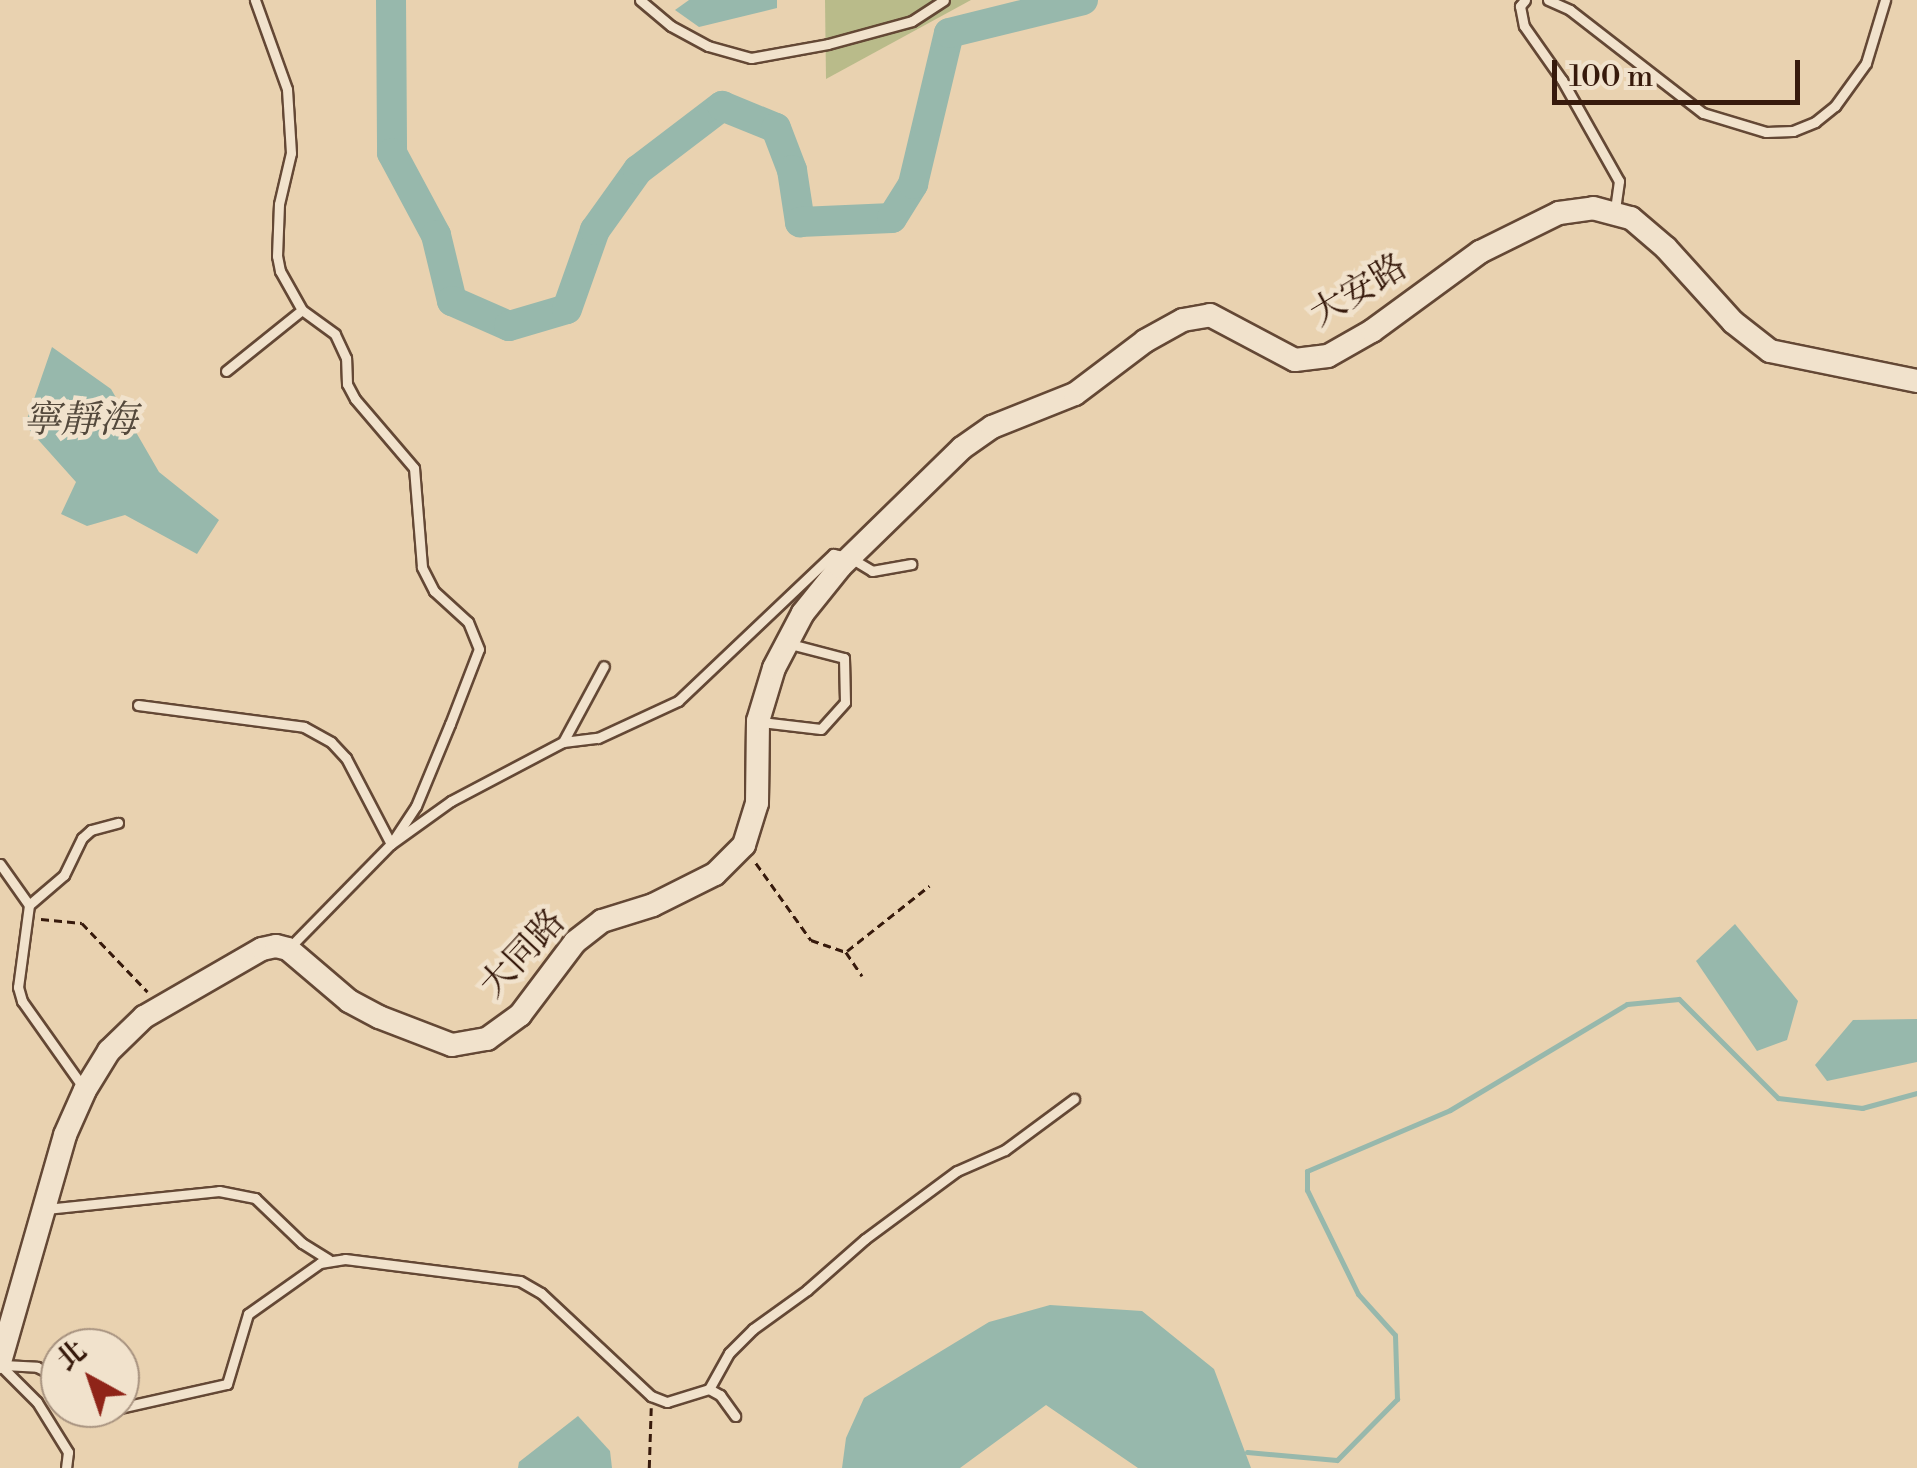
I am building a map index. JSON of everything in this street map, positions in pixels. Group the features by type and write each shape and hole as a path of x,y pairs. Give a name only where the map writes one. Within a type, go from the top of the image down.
{"street":[{"name":"大安路","path":"849,556 962,448 992,428 1075,394 1145,341 1183,320 1210,315 1295,360 1328,356 1372,331 1480,252 1526,227 1559,213 1592,208 1615,210"},
{"path":"1615,210 1666,248 1733,322 1770,351 1917,382"},
{"path":"744,845 757,803 758,721 786,643 803,613 849,556"},
{"name":"大同路","path":"288,949 349,1001 379,1017 452,1045 488,1039 520,1015 575,942 602,921 653,905 714,874 744,845"},
{"path":"0,1364 65,1135 84,1090 108,1051 161,1008 262,949 288,949"}],"lane":[{"path":"255,0 287,89 290,153 279,204 280,272 302,310 334,334 346,358 347,384 355,399 414,468 422,567 434,592 468,622 479,648 416,806 391,844"},
{"path":"640,0 672,26 708,46 751,58 828,44 912,22 944,0"},
{"path":"1526,0 1520,16 1529,36 1562,80 1619,181 1615,210"},
{"path":"1548,0 1570,10 1702,113 1766,132 1793,131 1816,122 1834,106 1866,63 1885,0"},
{"path":"226,371 302,310"},
{"path":"288,949 391,844 451,801 563,742 598,738 678,702 833,554 849,556 872,571 911,564"},
{"path":"758,721 821,729 845,702 844,658 786,643"},
{"path":"563,742 604,666"},
{"path":"138,705 304,728 331,742 346,758 391,844"},
{"path":"29,905 64,875 82,838 91,830 118,823"},
{"path":"0,864 29,905 18,987 22,1001 84,1090"},
{"path":"45,1209 219,1191 255,1198 302,1243 328,1259 492,1274 520,1281 541,1293 651,1396 668,1402 709,1389 730,1353 753,1329 807,1290 865,1238 957,1171 1005,1150 1074,1098"},
{"path":"140,1403 227,1384 248,1314 328,1259"},
{"path":"0,1364 40,1369"},
{"path":"0,1364 37,1402 68,1452 66,1468"},
{"path":"709,1389 720,1395 735,1416"}],"path":[{"path":"744,845 811,940 846,952 862,976"},
{"path":"846,952 929,886"},
{"path":"29,918 82,923 115,952 161,1008"},
{"path":"649,1468 651,1396"}],"green space":[{"path":"825,0 971,0 826,79"}],"water":[{"path":"689,0 777,0 777,8 699,27 675,10"},
{"name":"寧靜海","path":"52,347 111,389 159,472 219,520 197,554 125,515 87,526 61,514 76,482 25,425"},
{"path":"1735,924 1798,1001 1787,1040 1757,1051 1696,961"},
{"path":"1917,1019 1917,1062 1827,1081 1815,1065 1853,1020"},
{"path":"1050,1305 1142,1311 1214,1369 1251,1468 1138,1468 1046,1405 960,1468 842,1468 846,1438 864,1398 989,1322"},
{"path":"578,1416 610,1451 612,1468 518,1468 519,1462"}],"waterway":[{"path":"391,0 392,153 436,235 452,301 509,326 567,309 595,230 638,170 722,106 776,128 792,170 800,222 892,218 913,184 949,33 1083,0"},
{"path":"1247,1452 1337,1460 1397,1399 1395,1335 1358,1294 1307,1190 1307,1171 1450,1110 1627,1004 1679,999 1778,1098 1862,1108 1917,1093"}]}
